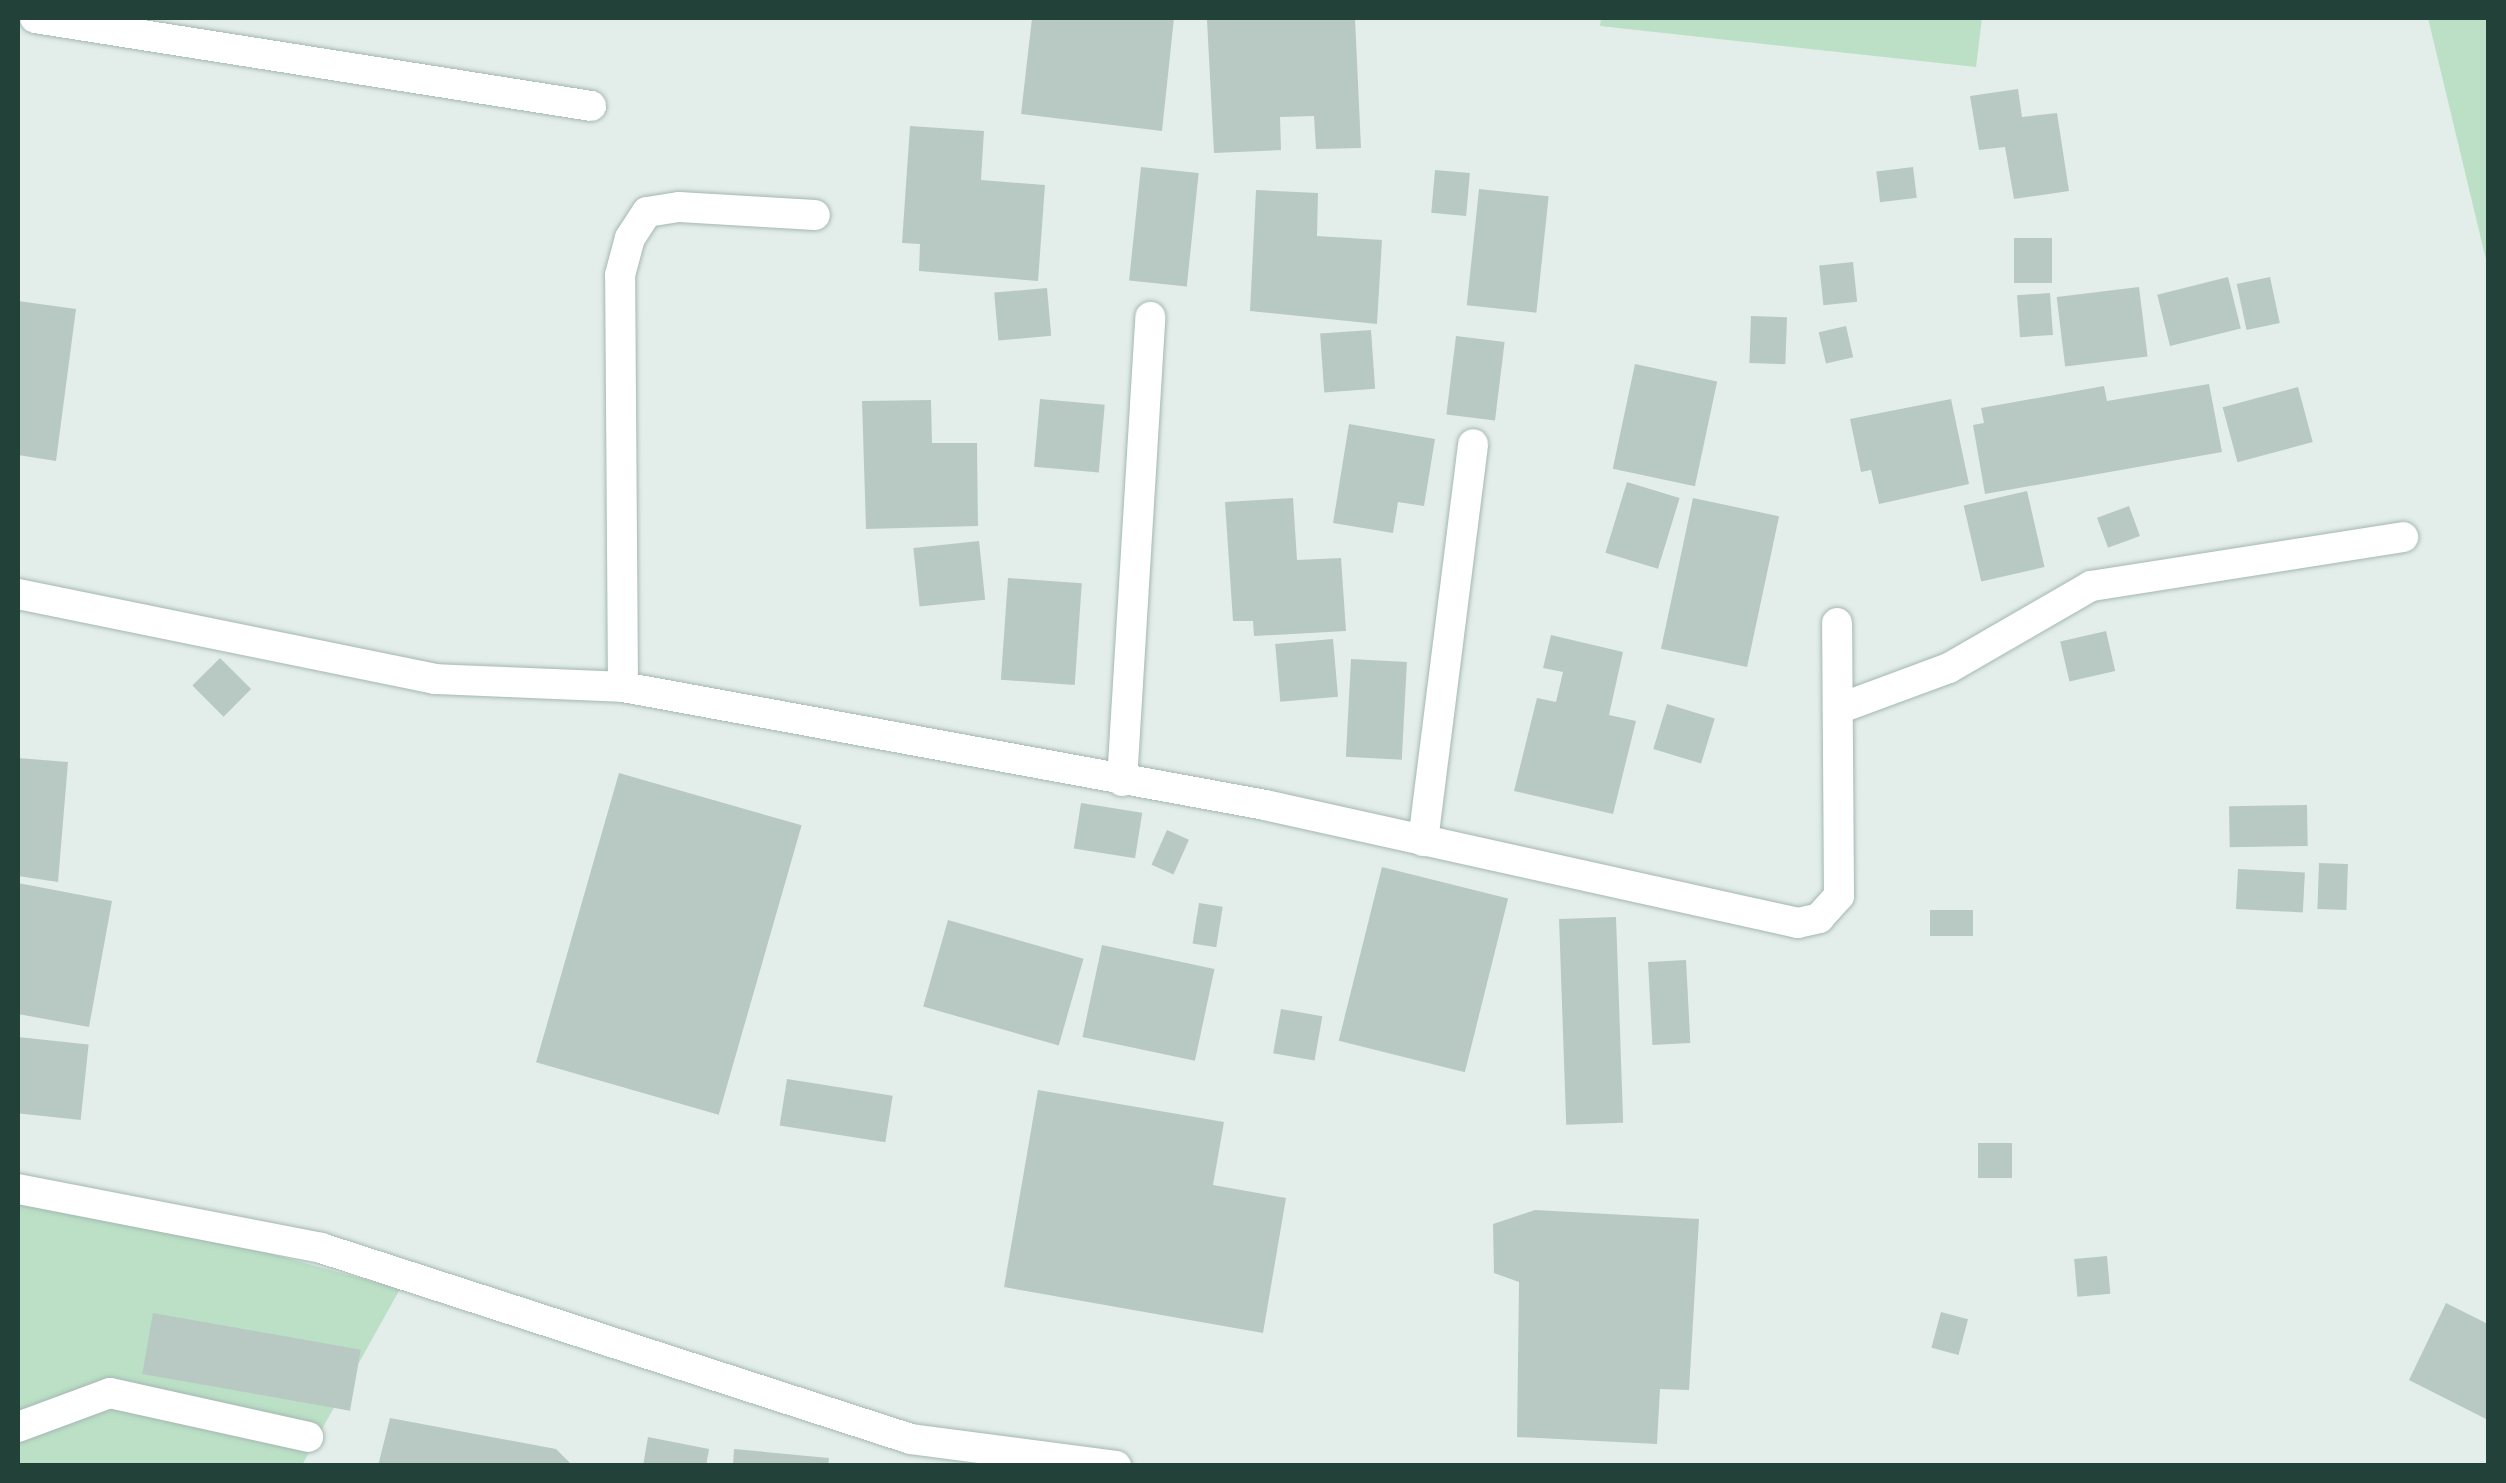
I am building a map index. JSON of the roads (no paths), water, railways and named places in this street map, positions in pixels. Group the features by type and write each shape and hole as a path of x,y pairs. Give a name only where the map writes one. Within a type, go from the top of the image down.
{"street":[{"path":"35,18 590,106"},
{"path":"623,688 620,275 630,238 648,212 679,208 815,215"},
{"path":"1122,781 1150,317"},
{"path":"1424,840 1473,444"},
{"path":"1838,710 1949,668 2090,586 2403,538"},
{"path":"18,594 434,680 623,688 1424,840 1798,923 1819,918 1840,896 1836,624"},
{"path":"18,1189 321,1248 911,1439 1116,1466"},
{"path":"18,1427 110,1394 308,1437"},
{"path":"911,1439 945,1466"}]}
